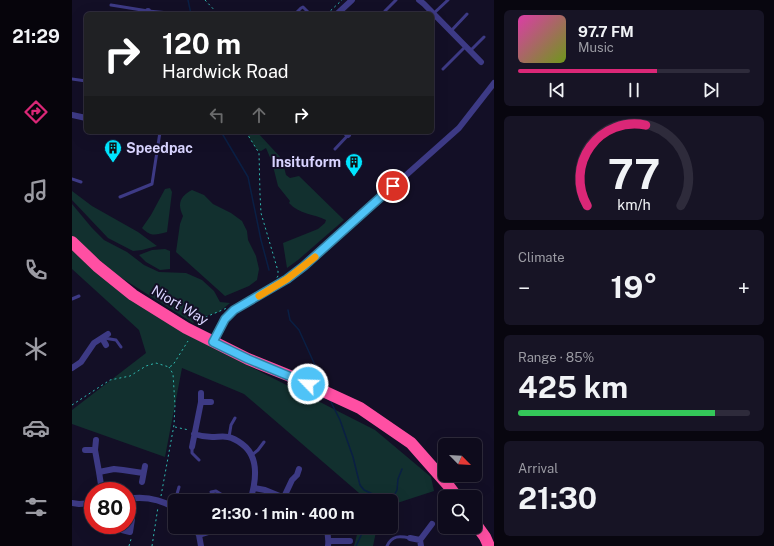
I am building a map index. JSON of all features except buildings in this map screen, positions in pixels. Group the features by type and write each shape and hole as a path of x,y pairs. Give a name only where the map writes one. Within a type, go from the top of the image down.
{"highway":[{"name":"Niort Way","path":"72,242 97,266 133,295 186,328 248,359 295,378 360,408 411,443 452,490"},
{"path":"482,533 489,546"}],"street":[{"path":"339,12 352,0"},
{"path":"419,0 431,12"},
{"path":"434,16 481,62"},
{"path":"213,342 225,319 234,310 287,279 304,266 459,128 494,83"},
{"path":"72,115 84,118"},
{"path":"72,368 81,362 94,344 105,336 106,345"},
{"path":"192,446 201,402 201,393"},
{"path":"201,402 211,402"},
{"path":"194,433 210,437 229,437 239,441 246,447 254,461 255,467 254,488 252,494"},
{"path":"96,440 95,450 101,482"},
{"path":"85,450 95,450"},
{"path":"142,482 144,466"},
{"path":"99,472 114,469 143,473"},
{"path":"285,494 299,469"},
{"path":"254,488 276,494"},
{"path":"136,498 160,500 168,502"},
{"path":"72,503 84,504"},
{"path":"410,538 421,543 432,524"},
{"path":"201,546 199,535 202,534"},
{"path":"328,543 350,541"}],"lane":[{"path":"385,11 396,0"},
{"path":"434,14 448,0"},
{"path":"111,5 148,12"},
{"path":"297,12 301,8 308,12"},
{"path":"451,31 468,14"},
{"path":"443,68 484,37"},
{"path":"72,79 84,81"},
{"path":"120,197 152,184 160,134"},
{"path":"335,149 347,134"},
{"path":"72,179 81,182"},
{"path":"72,299 79,296"},
{"path":"105,336 116,340 121,347"},
{"path":"229,437 231,424 235,418"},
{"path":"251,455 258,450 264,442"},
{"path":"192,446 192,453 198,460"},
{"path":"177,494 179,487"},
{"path":"211,492 216,491 221,494"},
{"path":"387,546 392,539 397,537 410,538"}],"path":[{"path":"205,0 216,12"},
{"path":"329,12 342,0"},
{"path":"247,134 259,153 261,213 278,271 278,276 273,282"},
{"path":"202,319 231,306"},
{"path":"169,367 173,365 188,341"},
{"path":"72,405 110,380 130,376 146,366 156,363 169,367 173,374 175,405 174,427 152,546"},
{"path":"174,427 194,433"},
{"path":"129,546 130,534"}],"green space":[{"path":"250,134 259,134 282,159 286,175 290,178 299,176 344,220 287,268 283,243 318,229 325,223 326,220 302,212 289,203 290,201 278,186 272,162 266,148 261,151 257,150 248,136"},
{"path":"170,188 172,192 167,232 156,234 148,233 142,228 165,189"},
{"path":"192,190 204,195 213,204 231,213 242,221 247,231 248,240 256,256 259,269 257,280 249,286 225,296 176,252 180,224 183,216 180,204 182,198"},
{"path":"72,191 92,206 138,232 157,246 133,251 108,238 72,200"},
{"path":"72,204 104,240 127,252 144,265 159,272 186,273 202,280 214,291 220,302 230,303 219,312 202,317 193,323 117,275 72,237"},
{"path":"72,249 200,341 375,430 431,477 434,491 398,503 398,494 360,494 244,394 182,368 165,457 72,424 72,410 146,353 139,330 72,269"},
{"path":"165,249 170,251 170,269 160,270 146,262 139,255 152,250"},
{"path":"357,534 376,534 373,546 354,546"}],"waterway":[{"path":"188,0 191,12"},
{"path":"223,135 248,177 269,270"},
{"path":"288,310 290,320 299,330 324,385"},
{"path":"330,400 340,420 353,457 360,485 364,490 373,494"},
{"path":"395,494 402,469"},
{"path":"356,546 362,534"}],"slow traffic":[{"path":"259,296 287,279 315,257"}],"place":[{"name":"Speedpac","path":"113,163"},
{"name":"Insituform","path":"354,177"}],"route":[{"path":"308,384 248,359 213,342 225,319 234,310 287,279 304,266 393,186"}]}
